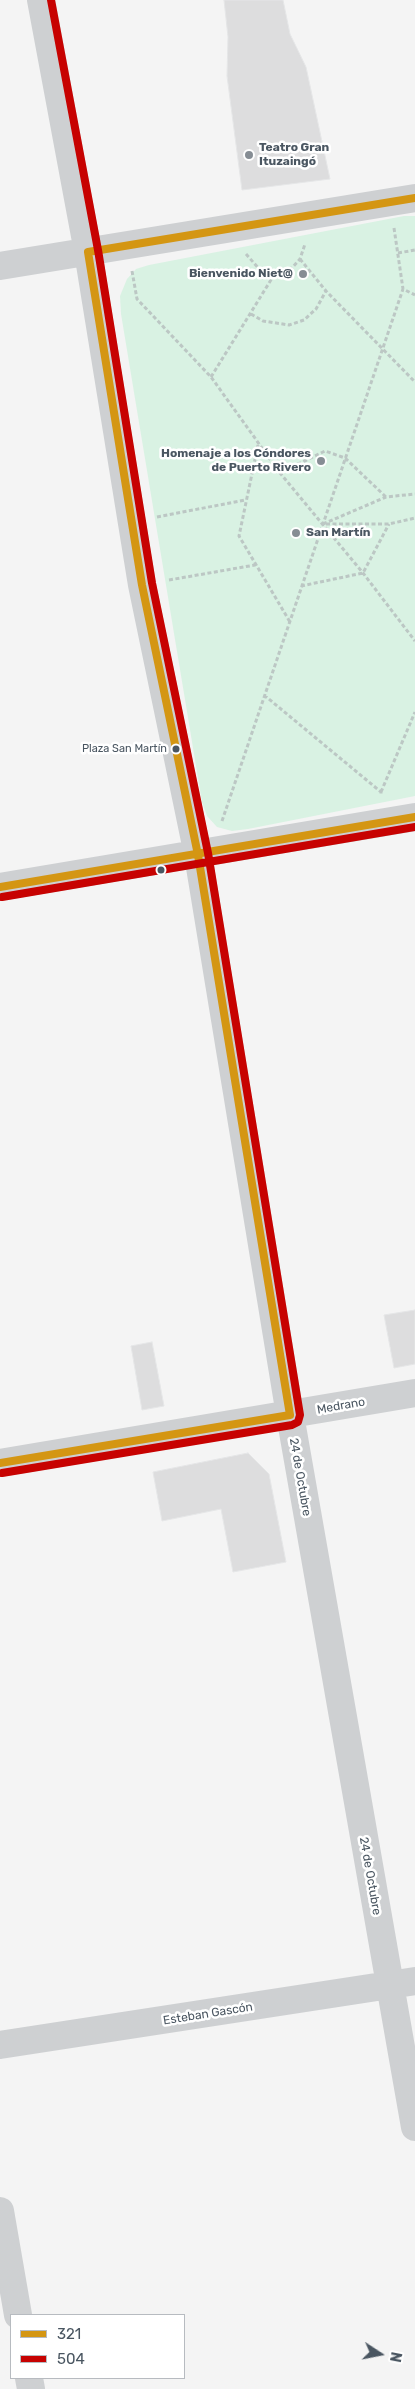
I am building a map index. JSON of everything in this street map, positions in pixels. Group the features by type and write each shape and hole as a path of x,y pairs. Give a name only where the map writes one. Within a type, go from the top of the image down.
{"street":[{"name":"24 de Octubre","path":"41,0 88,252 142,585 205,853 290,1415 402,1984 415,2128"},
{"path":"0,266 402,200"},
{"path":"0,887 415,817"},
{"name":"Medrano","path":"0,1464 415,1393"},
{"name":"Esteban Gascón","path":"0,2045 402,1984"},
{"path":"0,2211 18,2314"}],"path":[{"path":"205,853 290,622 403,289 398,253 402,200"},
{"path":"211,377 274,275 292,268 300,259 305,240 302,217"},
{"path":"240,227 245,251 251,262 261,271 274,275"},
{"path":"127,246 137,299 211,377 280,473 363,573 415,641"},
{"path":"398,253 415,250"},
{"path":"300,259 326,291 383,347 415,382"},
{"path":"403,289 415,295"},
{"path":"251,314 263,321 289,325 304,320 316,309 326,291"},
{"path":"258,444 239,536 254,565 290,622"},
{"path":"280,473 325,451 345,458 386,497"},
{"path":"323,524 386,497 415,494"},
{"path":"131,522 245,500"},
{"path":"323,524 389,524 415,518"},
{"path":"363,573 389,524"},
{"path":"142,585 254,565"},
{"path":"301,586 363,573"},
{"path":"264,695 381,792"},
{"path":"383,822 381,792 415,712"}],"green space":[{"name":"Plaza San Martín","path":"404,216 415,216 415,796 248,829 232,831 217,827 207,816 202,802 121,314 120,296 127,279 136,269 149,265"}],"building":[{"path":"224,0 283,0 290,34 306,67 330,179 242,190 227,76 228,37"},
{"path":"415,1310 415,1364 394,1368 384,1315"},
{"path":"152,1342 164,1406 142,1410 131,1346"},
{"path":"248,1453 269,1474 286,1562 233,1572 221,1509 162,1521 153,1472"}],"transit line":[{"name":"504","path":"2,1473 292,1425 298,1422 300,1415 208,853 152,583 98,250 51,0"},
{"name":"321","path":"0,1463 290,1415 198,855 142,585 88,252 415,198"},
{"name":"321","path":"0,887 415,817"},
{"name":"504","path":"2,897 415,827"}],"place":[{"name":"Teatro Gran Ituzaingó","path":"249,155"},
{"name":"Bienvenido Niet@","path":"303,274"},
{"name":"Homenaje a los Cóndores de Puerto Rivero","path":"321,461"},
{"name":"San Martín","path":"296,533"},
{"name":"Plaza San Martín","path":"176,749"}]}
